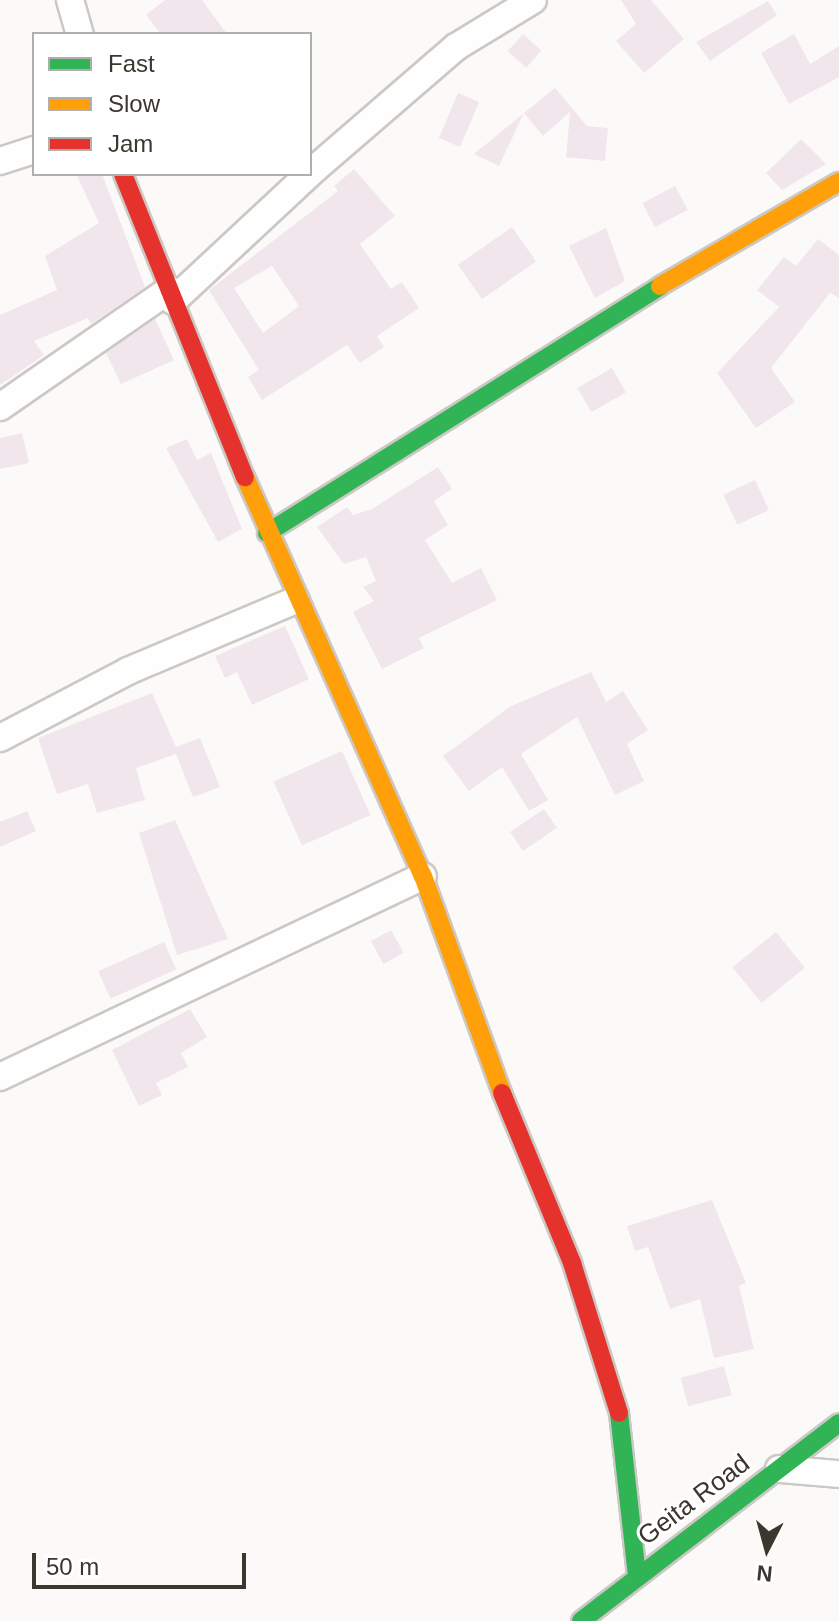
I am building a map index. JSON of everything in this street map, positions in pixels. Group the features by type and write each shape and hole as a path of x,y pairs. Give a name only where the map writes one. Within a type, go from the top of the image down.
{"main road":[{"path":"124,176 267,533 423,876 617,1397 637,1575"},
{"path":"267,533 548,351 839,182"},
{"name":"Geita Road","path":"581,1621 839,1423"}],"street":[{"path":"70,0 79,32"},
{"path":"312,172 456,47 533,0"},
{"path":"0,161 32,151"},
{"path":"0,407 171,295 308,176"},
{"path":"0,738 128,671 296,600"},
{"path":"0,1077 423,876"},
{"path":"778,1469 839,1474"}],"building":[{"path":"165,0 202,0 226,32 159,32 146,15"},
{"path":"621,0 651,0 684,39 644,73 616,41 636,24"},
{"path":"768,1 777,15 710,61 696,42"},
{"path":"523,34 542,51 526,68 508,51"},
{"path":"794,34 810,64 839,46 839,77 789,104 761,53"},
{"path":"555,88 587,126 608,128 605,161 566,157 570,112 543,136 524,113"},
{"path":"458,93 479,102 460,147 439,138"},
{"path":"524,113 499,166 474,154"},
{"path":"801,139 826,164 782,190 766,173"},
{"path":"354,169 395,216 360,244 391,289 402,282 419,308 377,336 384,347 360,363 347,345 262,400 248,377 259,370 209,290 338,191 334,186","holes":["272,266 299,306 263,333 234,288"]},
{"path":"77,176 103,176 145,287 91,324 88,318 34,341 44,355 0,385 0,315 57,290 45,256 99,223"},
{"path":"675,186 688,210 655,227 642,203"},
{"path":"512,227 536,261 482,299 458,265"},
{"path":"606,228 625,281 595,298 569,246"},
{"path":"818,239 839,255 839,298 830,293 771,368 795,402 756,428 717,373 779,307 757,290 784,257 796,266"},
{"path":"155,319 174,360 121,384 106,353"},
{"path":"612,368 626,392 591,412 577,388"},
{"path":"22,433 29,463 0,469 0,438"},
{"path":"187,439 197,460 211,453 242,529 218,542 166,448"},
{"path":"438,467 452,489 434,501 448,525 425,540 452,583 481,568 497,600 419,638 424,648 382,669 353,612 374,601 363,587 376,581 366,557 344,564 317,527 347,507 353,515 372,509"},
{"path":"755,480 769,510 737,525 723,495"},
{"path":"285,626 309,679 252,705 237,672 225,678 215,656"},
{"path":"591,672 606,702 623,691 648,730 627,744 644,781 615,795 577,717 521,754 548,800 529,811 502,767 469,791 443,756 511,706"},
{"path":"152,693 176,747 200,738 220,787 193,797 176,754 136,768 145,800 97,813 88,784 57,794 38,738"},
{"path":"342,751 370,815 302,845 273,782"},
{"path":"544,809 557,828 523,851 510,832"},
{"path":"27,811 36,831 0,847 0,822"},
{"path":"175,820 228,939 177,955 139,833"},
{"path":"391,930 404,953 383,964 371,941"},
{"path":"776,932 805,968 761,1003 732,967"},
{"path":"164,942 176,969 110,999 98,971"},
{"path":"190,1009 207,1037 181,1053 188,1067 156,1083 162,1095 139,1106 112,1050"},
{"path":"712,1200 746,1283 739,1286 754,1349 714,1358 700,1299 670,1309 648,1247 635,1251 627,1226"},
{"path":"724,1366 732,1395 688,1407 681,1378"}],"traffic: fast":[{"path":"267,533 660,286"},
{"path":"619,1413 637,1575"},
{"path":"581,1621 839,1423"}],"traffic: slow":[{"path":"660,286 839,182"},
{"path":"245,477 423,876 502,1093"}],"traffic: jam":[{"path":"124,176 245,477"},
{"path":"502,1093 572,1263 619,1413"}]}
